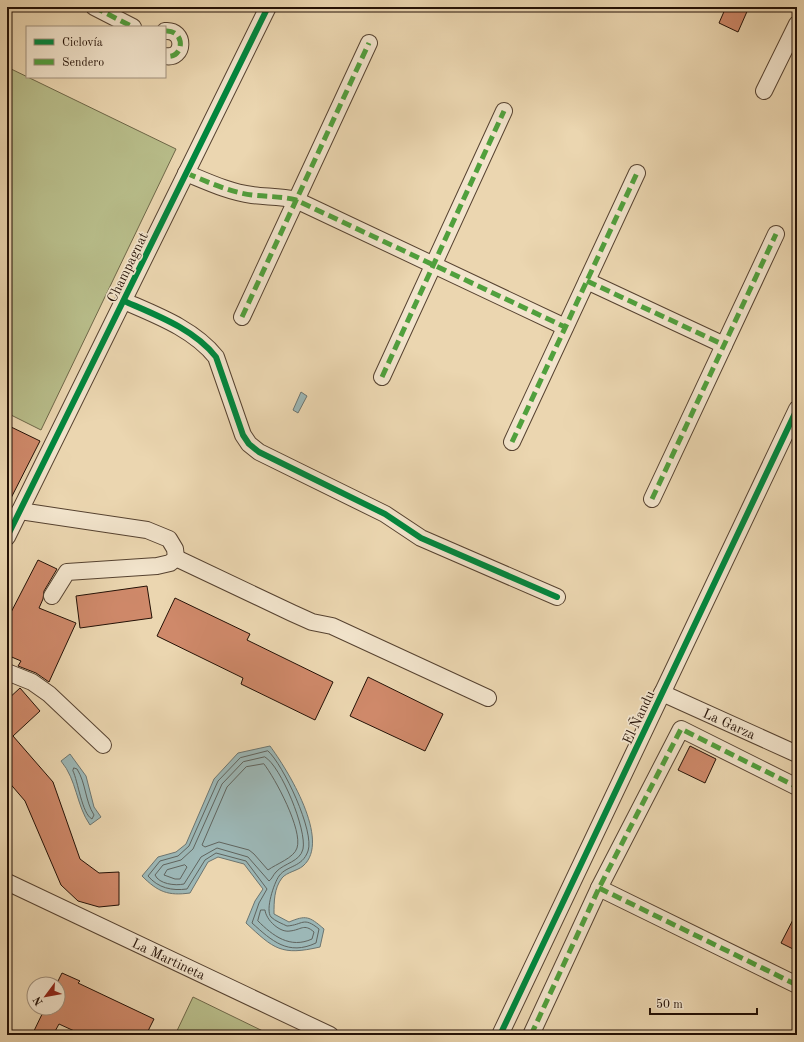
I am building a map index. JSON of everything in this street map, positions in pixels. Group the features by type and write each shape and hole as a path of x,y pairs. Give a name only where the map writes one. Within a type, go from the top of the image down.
{"street":[{"path":"94,7 131,26"},
{"name":"Champagnat","path":"7,537 268,7"},
{"path":"764,91 797,24"},
{"path":"166,31 170,31 178,35 181,43 179,51 176,54 166,56"},
{"path":"242,317 369,43"},
{"path":"382,377 504,111"},
{"path":"186,173 234,192 253,195 282,196 296,200 435,264 565,327"},
{"path":"512,442 637,173"},
{"path":"652,499 776,234"},
{"path":"587,281 724,345"},
{"path":"124,301 147,311 199,339 209,347 216,357 243,435 249,444 259,452 385,514 421,538 557,597"},
{"name":"El Ñandu","path":"500,1035 797,410"},
{"path":"20,511 147,530 169,539 175,549 176,558"},
{"path":"52,596 67,572 157,566 170,563 176,558"},
{"path":"176,558 312,622 332,626 488,698"},
{"path":"7,672 32,682 49,694 103,745"},
{"name":"La Garza","path":"662,693 797,754"},
{"path":"531,1035 599,888 681,729 797,787"},
{"name":"La Martineta","path":"7,882 330,1035"},
{"path":"599,888 797,985"}],"green space":[{"path":"7,67 26,76 26,78 30,78 176,149 41,430 7,413"},
{"path":"193,997 271,1035 175,1035"}],"water":[{"path":"301,392 307,396 298,413 293,410"},
{"path":"270,746 296,787 310,823 312,840 311,855 303,866 287,874 279,882 275,895 274,914 289,922 300,918 311,919 324,929 320,947 307,950 296,951 279,948 264,939 246,923 255,901 263,889 244,864 218,857 208,862 190,893 182,894 164,892 153,886 142,876 158,857 176,852 186,844 214,779 238,753"},
{"path":"70,754 86,776 94,807 101,817 90,825 85,817 74,784 61,761"}],"building":[{"path":"726,7 749,7 738,32 719,23"},
{"path":"7,425 40,441 7,506"},
{"path":"38,560 57,569 44,591 43,599 39,608 76,623 49,682 36,673 18,666 21,661 7,655 7,620"},
{"path":"147,586 152,618 80,628 76,596"},
{"path":"175,598 250,634 247,640 333,682 315,720 241,684 243,678 157,636"},
{"path":"368,677 443,714 425,751 350,716"},
{"path":"20,688 40,711 13,736 53,782 80,859 99,873 119,872 119,905 99,907 78,901 61,885 25,801 7,780 7,700"},
{"path":"690,746 716,759 705,783 678,770"},
{"path":"797,912 797,951 781,943"},
{"path":"62,973 80,981 78,983 154,1019 146,1035 83,1035 59,1024 53,1035 32,1035 41,1016 66,1016 66,976 60,976"}],"marked path":[{"path":"94,7 131,26"},
{"path":"166,31 172,32 180,39 179,49 176,54 166,56"},
{"path":"242,317 369,43"},
{"path":"382,377 504,111"},
{"path":"186,173 235,192 296,200 565,327"},
{"path":"512,442 637,173"},
{"path":"652,499 776,234"},
{"path":"587,281 724,345"},
{"path":"531,1035 599,888 681,729 797,787"},
{"path":"599,888 797,985"}],"cycle path":[{"path":"7,537 268,7"},
{"path":"124,301 161,317 186,331 197,338 216,357 243,435 249,444 259,452 385,514 421,538 557,597"},
{"path":"500,1035 797,409"}]}
